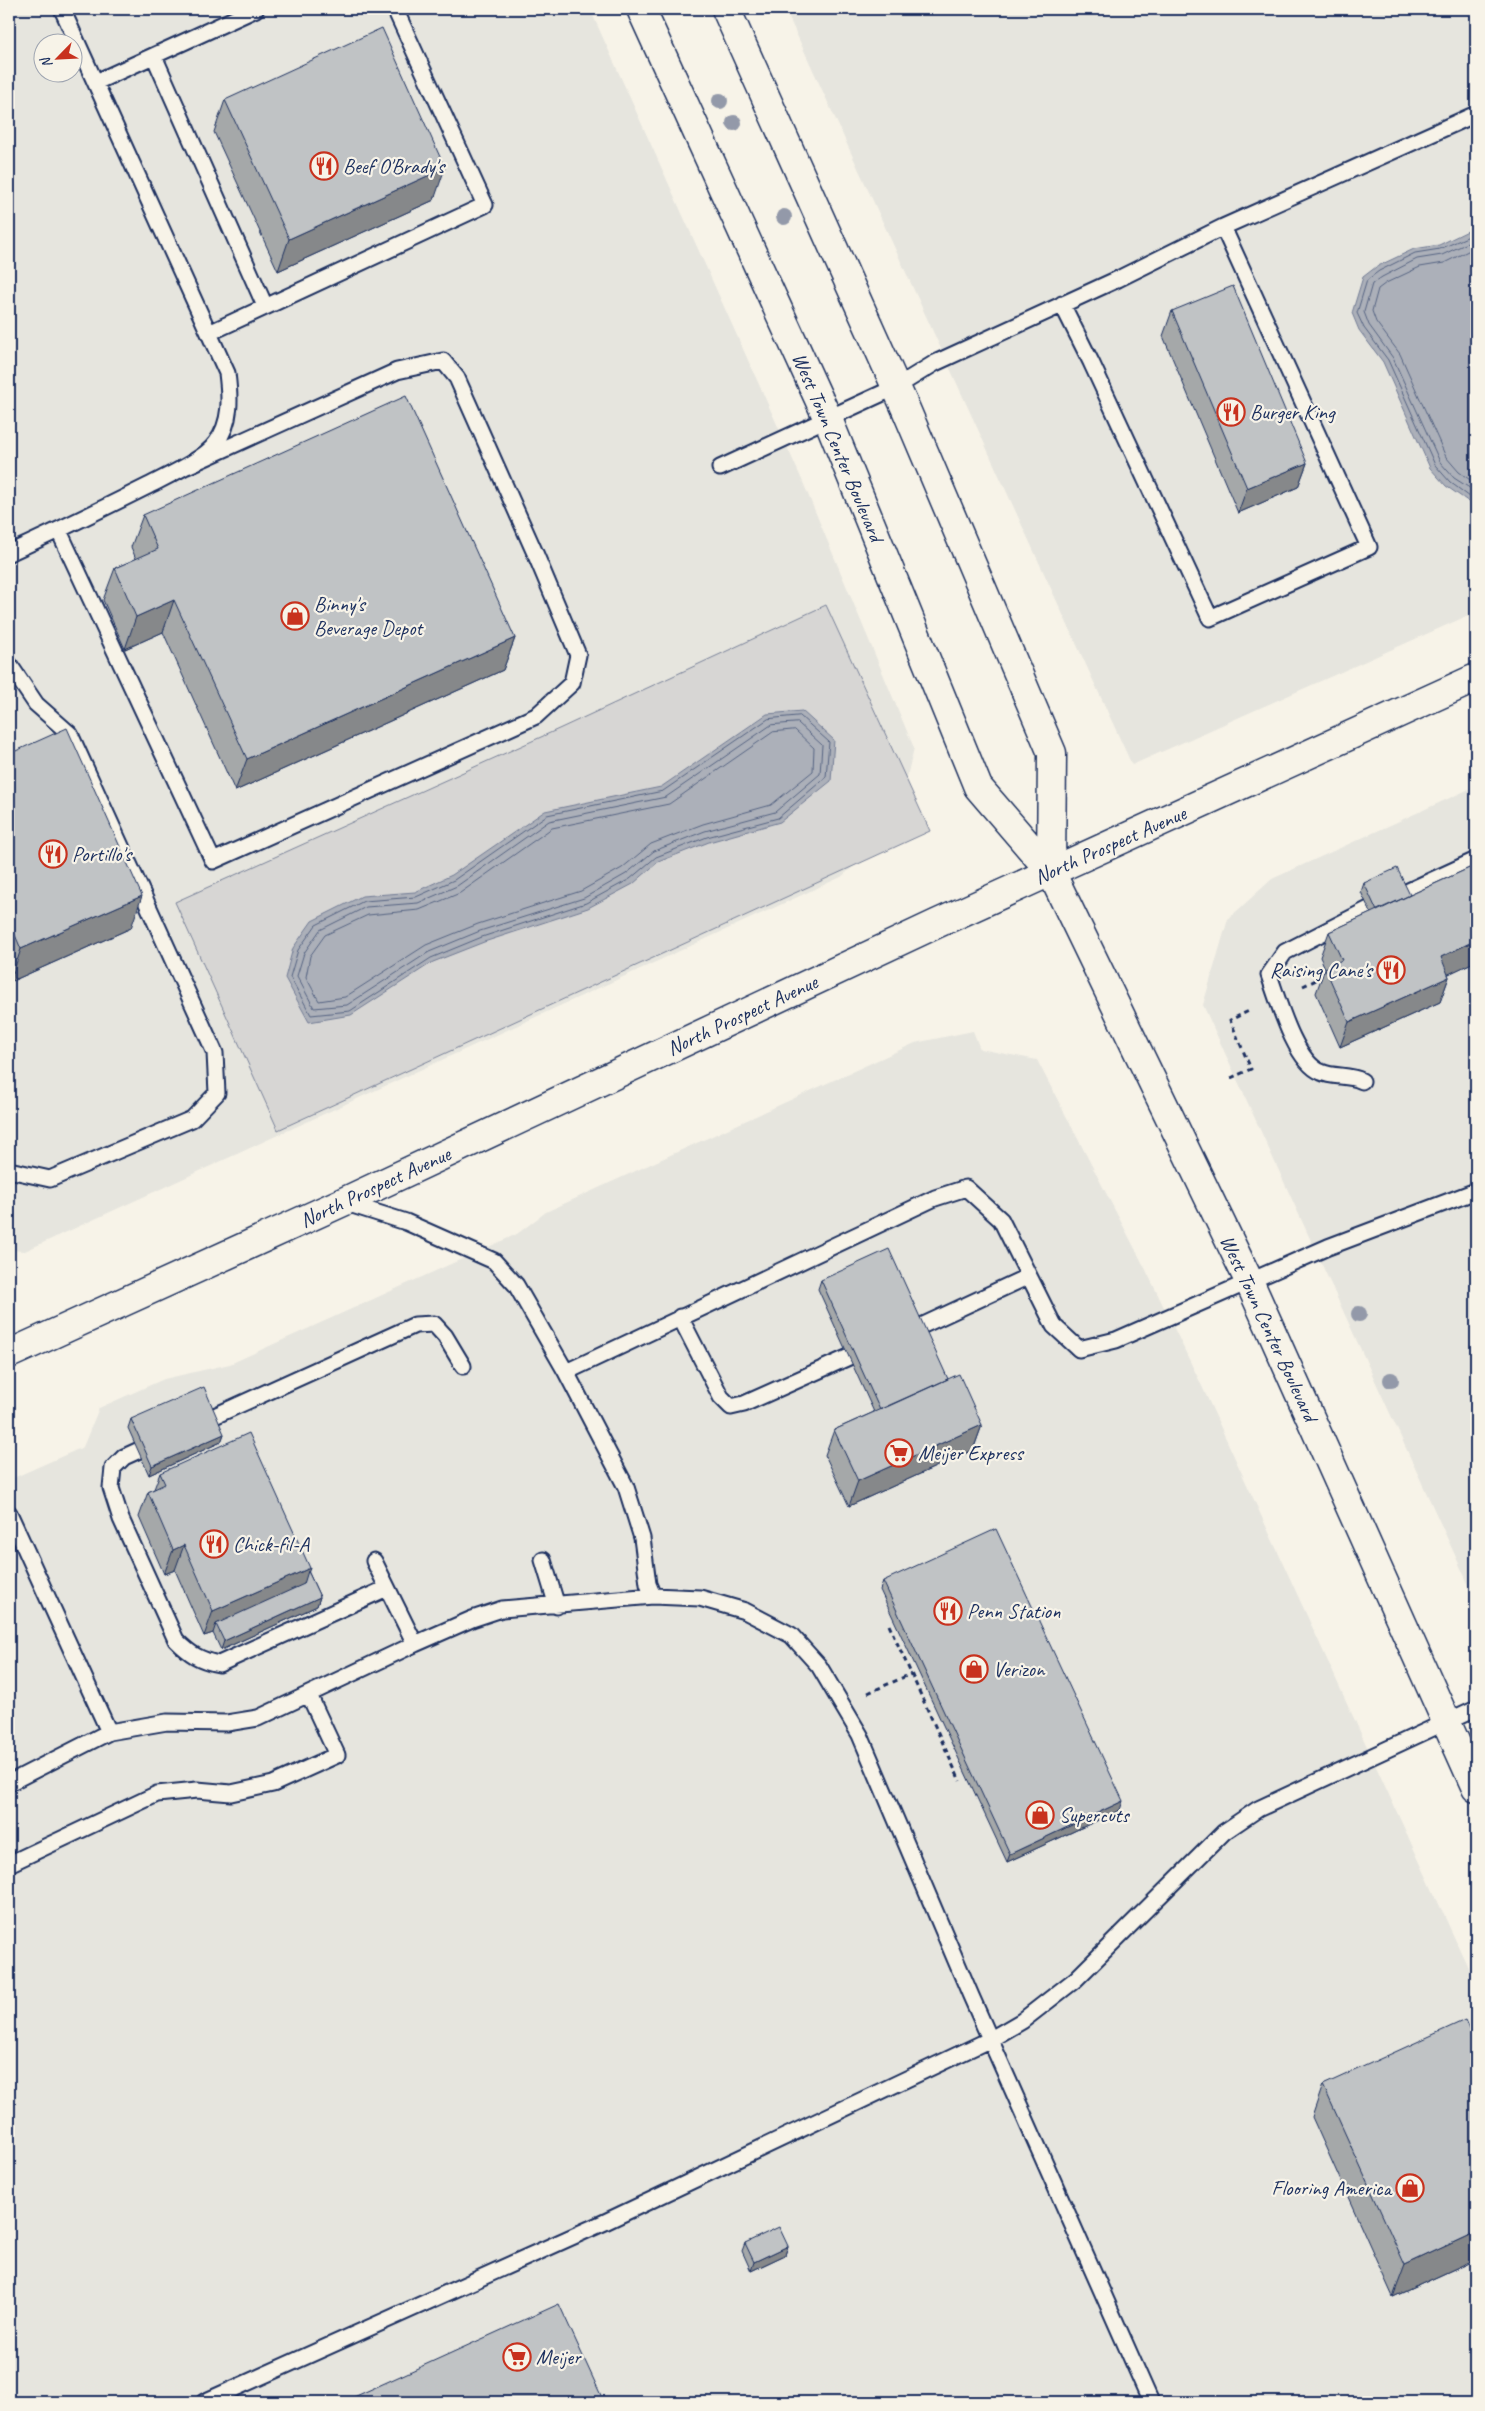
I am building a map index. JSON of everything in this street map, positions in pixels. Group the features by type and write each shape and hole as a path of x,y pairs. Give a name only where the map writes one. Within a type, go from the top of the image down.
{"main road":[{"name":"West Town Center Boulevard","path":"641,9 828,419 978,787 1051,872 1249,1281 1476,1788"},
{"name":"West Town Center Boulevard","path":"726,9 896,387 1052,753 1051,872"},
{"name":"North Prospect Avenue","path":"9,1354 343,1202 1051,872 1476,678"}],"lane":[{"path":"62,9 227,373 230,401 228,418 216,443 187,466"},
{"path":"96,82 256,9"},
{"path":"209,333 485,205 395,9"},
{"path":"154,56 265,306"},
{"path":"720,468 896,387 935,363 1223,227 1476,114"},
{"path":"1062,304 1092,362 1210,618 1369,547 1223,227"},
{"path":"9,553 187,466 397,371 443,361 457,378 578,655 572,684 536,716 213,861 59,530"},
{"path":"9,664 36,704 70,734 215,1053 217,1093 192,1119 50,1179 9,1170"},
{"path":"1402,894 1476,860"},
{"path":"1362,1081 1354,1077 1320,1072 1298,1052 1269,975 1285,952 1369,909"},
{"path":"566,1372 935,1198 966,1188 1001,1220 1054,1326 1079,1349 1116,1340 1328,1247 1476,1191"},
{"path":"343,1202 406,1222 494,1261 516,1285 566,1372 626,1487 642,1538 648,1584 653,1596"},
{"path":"918,1328 1028,1276"},
{"path":"680,1317 721,1397 731,1407 744,1404 849,1357"},
{"path":"186,1429 415,1325 434,1324 445,1336 463,1366"},
{"path":"169,1437 124,1457 113,1468 111,1488 121,1518 176,1640 189,1654 200,1661 219,1664 386,1588"},
{"path":"9,1513 109,1732"},
{"path":"543,1560 557,1606"},
{"path":"374,1561 414,1644"},
{"path":"9,1783 109,1732 167,1722 227,1723 258,1718 414,1644 472,1619 502,1609 557,1606 653,1596 700,1598 745,1611 791,1634 819,1666 860,1735 991,2040 1151,2402"},
{"path":"9,1864 157,1794 197,1790 232,1793 273,1784 337,1755 309,1695"},
{"path":"204,2402 605,2222 991,2040 1022,2021 1076,1979 1224,1832 1258,1809 1476,1708"}],"path":[{"path":"1302,986 1328,975"},
{"path":"1231,1078 1252,1069 1230,1020 1257,1007"},
{"path":"889,1625 960,1781"},
{"path":"867,1694 911,1674"}],"shaded area":[{"path":"9,9 590,9 802,480 914,748 893,833 841,877 25,1251 9,1250"},
{"path":"785,9 1476,9 1476,612 1132,765"},
{"path":"826,605 930,831 278,1130 175,902 561,728"},
{"path":"1476,786 1476,1601 1203,1005 1228,919 1272,879"},
{"path":"973,1031 980,1049 1037,1060 1145,1268 1200,1382 1476,1985 1476,2402 9,2402 9,1480 83,1447 99,1408 164,1379 230,1364 517,1234 546,1212 915,1043"}],"water":[{"path":"1476,227 1476,503 1469,502 1446,486 1430,468 1383,362 1359,330 1352,313 1363,277 1376,267 1414,249 1439,245"},
{"path":"802,711 834,740 831,781 780,822 709,842 658,862 633,884 588,908 484,942 433,962 351,1015 309,1022 285,978 293,948 312,921 362,896 415,892 452,875 545,811 661,787 767,714"}],"building":[{"name":"Beef O'Brady's","path":"382,28 445,168 289,239 225,100"},
{"name":"Burger King","path":"1233,286 1307,463 1247,488 1172,311"},
{"name":"Binny's Beverage Depot","path":"406,396 515,638 247,759 174,600 136,617 115,568 158,549 143,515"},
{"name":"Portillo's","path":"67,728 142,896 21,949 9,921 9,754"},
{"name":"Raising Cane's","path":"1476,865 1476,940 1441,957 1449,977 1349,1022 1325,968 1342,960 1329,932"},
{"path":"1397,868 1410,895 1377,911 1364,883"},
{"path":"889,1249 948,1379 880,1410 821,1280"},
{"path":"959,1374 982,1425 858,1481 834,1430"},
{"path":"204,1387 224,1434 152,1466 131,1419"},
{"name":"Chick-fil-A","path":"249,1433 310,1568 213,1611 184,1545 173,1550 148,1492 165,1484 160,1473"},
{"path":"996,1529 1123,1801 1010,1854 883,1581"},
{"path":"308,1571 320,1597 224,1641 216,1624 304,1584"},
{"name":"Flooring America","path":"1465,2020 1476,2045 1476,2232 1405,2265 1323,2085"},
{"path":"779,2227 788,2246 754,2262 745,2243"},
{"name":"Meijer","path":"559,2304 604,2402 343,2402"}],"place":[{"name":"Beef O'Brady's","path":"324,166"},
{"name":"Burger King","path":"1231,412"},
{"name":"Binny's Beverage Depot","path":"295,616"},
{"name":"Portillo's","path":"53,854"},
{"name":"Raising Cane's","path":"1391,970"},
{"name":"Meijer Express","path":"899,1453"},
{"name":"Chick-fil-A","path":"214,1544"},
{"name":"Penn Station","path":"948,1611"},
{"name":"Verizon","path":"974,1669"},
{"name":"Supercuts","path":"1040,1815"},
{"name":"Flooring America","path":"1410,2188"},
{"name":"Meijer","path":"517,2357"}]}
